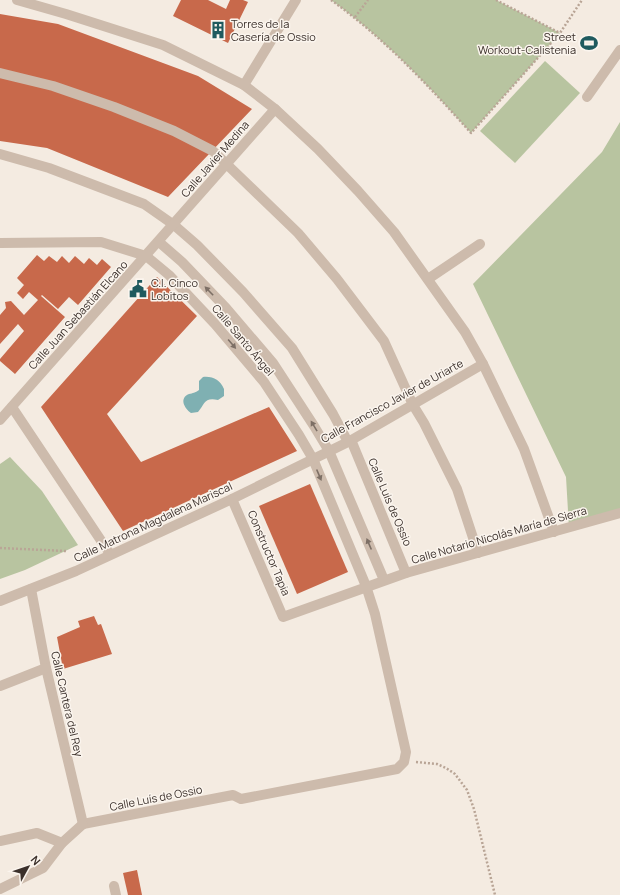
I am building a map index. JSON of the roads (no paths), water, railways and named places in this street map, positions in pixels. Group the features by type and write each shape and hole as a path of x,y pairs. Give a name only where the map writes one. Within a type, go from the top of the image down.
{"street":[{"path":"18,0 163,45 244,84 275,109 318,149 358,190 394,232 465,332 483,364 524,449 554,532"},
{"path":"244,84 296,0"},
{"path":"587,97 620,50"},
{"path":"0,73 53,86 114,107 167,128 213,151 298,233 337,279 384,341 413,405 424,423 457,489 478,553"},
{"name":"Calle Javier Medina","path":"174,225 275,109"},
{"path":"0,154 49,168 144,204 174,225 197,245 243,292 292,348 350,441"},
{"name":"Calle Juan Sebastián Elcano","path":"0,420 174,225"},
{"name":"Calle Santo Ángel","path":"0,242 101,242 146,256 169,275 210,319 264,382 313,459 366,586 375,614 406,752 404,762"},
{"name":"Calle Santo Ángel","path":"159,242 182,262 226,308 273,362 329,451 384,580"},
{"path":"428,279 480,244"},
{"name":"Calle Francisco Javier de Uriarte","path":"313,459 350,441 483,364"},
{"path":"12,407 110,554"},
{"name":"Calle Luis de Ossio","path":"350,441 406,573"},
{"name":"Calle Matrona Magdalena Mariscal","path":"0,600 76,571 232,499 313,459"},
{"name":"Constructor Tapia","path":"232,499 283,617"},
{"name":"Calle Notario Nicolás María de Sierra","path":"283,617 366,586 406,573 620,513"},
{"name":"Calle Cantera del Rey","path":"31,589 46,668 82,824"},
{"path":"0,686 46,668"},
{"name":"Calle Luís de Ossio","path":"82,824 233,795 241,799 397,769 404,762"},
{"path":"0,890 42,868 62,843 82,824"},
{"path":"0,841 37,833 62,843"}],"water":[{"path":"203,377 210,377 218,381 224,389 224,396 218,400 207,400 198,412 191,413 186,408 183,400 189,394 199,390 199,381"}],"place":[{"name":"Torres de la Casería de Ossio","path":"218,30"},
{"name":"Street Workout-Calistenia","path":"589,43"},
{"name":"C.I. Cinco Lobitos","path":"138,289"}]}
